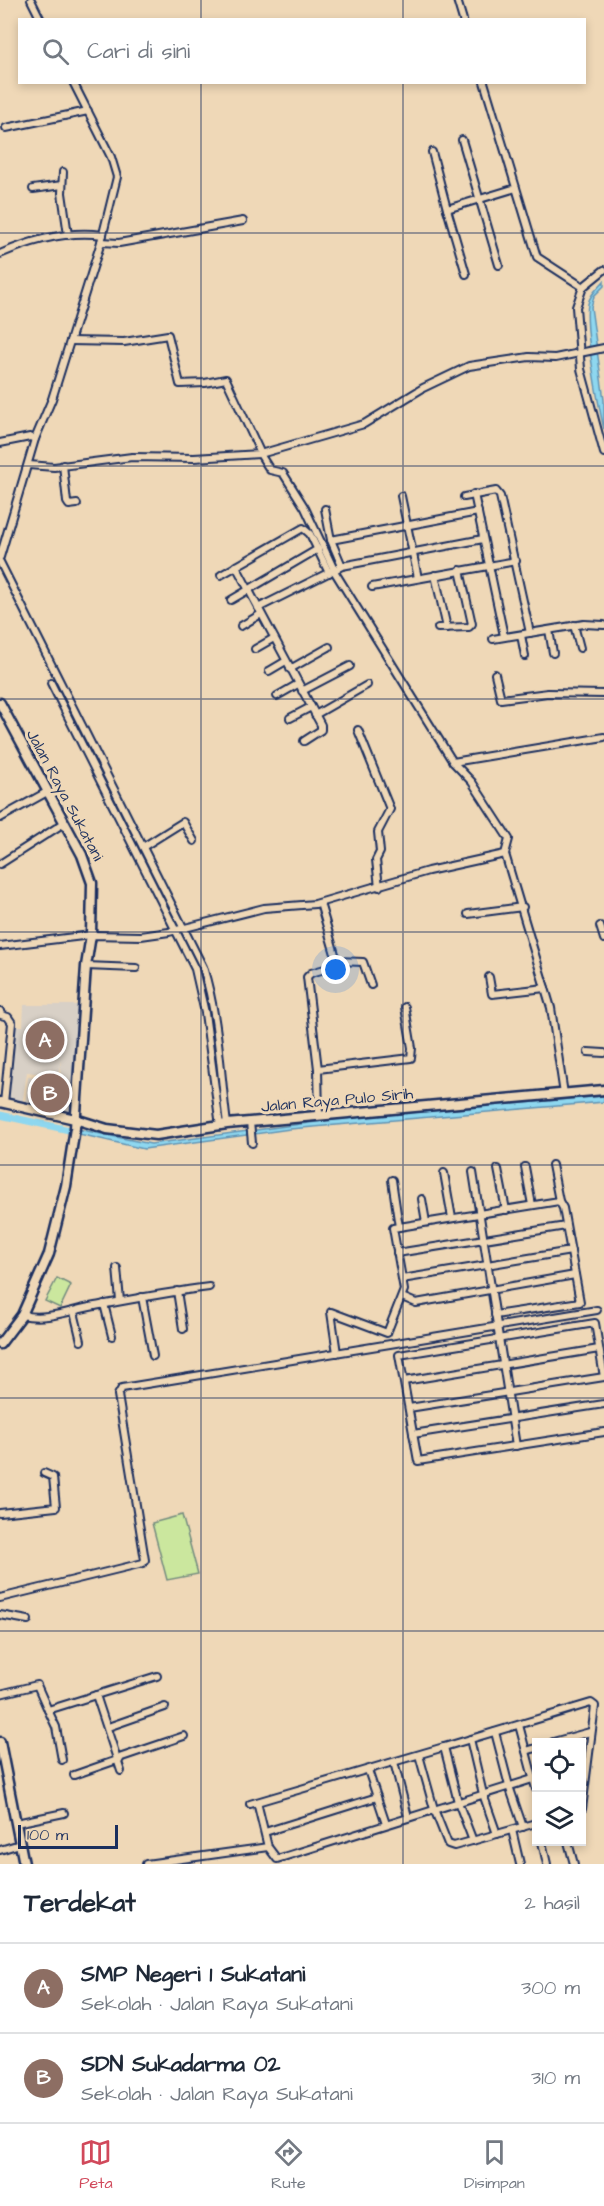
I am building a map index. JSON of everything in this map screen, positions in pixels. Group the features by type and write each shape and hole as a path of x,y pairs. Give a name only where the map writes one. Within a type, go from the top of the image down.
{"street":[{"path":"31,0 40,18"},
{"path":"457,0 462,18"},
{"path":"0,557 35,439 52,399 102,239 117,177 111,157 74,84"},
{"path":"485,84 537,257 583,287"},
{"path":"6,128 88,111"},
{"path":"462,140 499,265"},
{"path":"432,152 466,274"},
{"path":"63,172 62,185 68,235"},
{"path":"33,189 62,185"},
{"path":"447,209 516,188"},
{"path":"0,254 33,242 68,235 119,243 243,220"},
{"path":"604,270 583,287 576,308 582,353 604,453"},
{"path":"70,341 124,342 168,335 180,384 226,379 270,470 283,473 293,488 332,571"},
{"path":"29,465 63,465 132,457 194,458 261,454 364,424 423,388 469,366 529,357 555,358 601,349"},
{"path":"0,443 30,437 35,439"},
{"path":"63,465 67,502 69,505 77,504"},
{"path":"464,497 474,494 499,493 516,561 530,633"},
{"path":"474,494 504,636"},
{"path":"401,496 418,578"},
{"path":"325,509 331,540 342,566"},
{"path":"331,540 477,512"},
{"path":"221,575 303,528 310,534 453,762 472,782 509,839 505,854 523,908 545,988 555,1032 564,1094"},
{"path":"241,626 260,611 342,566 483,539"},
{"path":"231,600 318,549"},
{"path":"372,587 516,561"},
{"path":"0,562 143,848 186,927 208,983 219,1042 224,1125"},
{"path":"236,566 321,730 304,741"},
{"path":"438,628 469,627 472,624 460,570"},
{"path":"435,575 447,628"},
{"path":"493,639 574,625 604,625"},
{"path":"574,625 579,648"},
{"path":"549,630 553,653"},
{"path":"521,635 525,656"},
{"path":"255,649 274,638"},
{"path":"290,669 330,647"},
{"path":"269,671 286,661"},
{"path":"302,691 350,666"},
{"path":"495,674 501,699 548,693 604,694"},
{"path":"51,683 195,969 200,986 224,1125"},
{"path":"278,696 298,684"},
{"path":"315,715 368,685"},
{"name":"Jalan Raya Sukatani","path":"0,703 91,875 91,935 86,966 74,1137 53,1245 22,1316 0,1344"},
{"path":"290,718 311,707"},
{"path":"358,730 390,809 378,832 380,852 376,860 379,887"},
{"path":"453,762 604,737"},
{"path":"0,818 47,792"},
{"path":"115,811 123,808"},
{"path":"143,848 183,822 194,841"},
{"path":"0,864 64,823"},
{"path":"0,946 91,935 141,936 176,930 264,908 320,903 428,871 505,854"},
{"path":"319,1115 318,1069 307,977 311,973 335,966 337,961 320,903"},
{"path":"468,914 523,908"},
{"path":"600,926 604,939"},
{"path":"337,961 363,962 371,985"},
{"path":"86,966 136,968"},
{"path":"489,977 490,990 494,994 545,988"},
{"path":"200,986 208,983"},
{"path":"318,1069 411,1058 412,1048 405,1007"},
{"path":"0,1011 12,1023 2,1103 75,1123"},
{"path":"210,1044 219,1042"},
{"path":"588,1052 604,1053"},
{"path":"212,1064 220,1057"},
{"name":"Jalan Raya Pulo Sirih","path":"75,1123 143,1135 170,1134 224,1125 250,1125 319,1115 400,1111 604,1090"},
{"path":"250,1125 252,1139"},
{"path":"495,1315 580,1302 563,1208 558,1201 552,1165"},
{"path":"525,1167 532,1205"},
{"path":"498,1169 506,1210"},
{"path":"473,1172 516,1446"},
{"path":"444,1173 452,1218"},
{"path":"392,1180 399,1227"},
{"path":"422,1198 426,1222"},
{"path":"337,1353 331,1312 387,1333 404,1290 393,1228 558,1201"},
{"path":"398,1253 566,1226"},
{"path":"402,1279 571,1251"},
{"path":"117,1268 120,1301"},
{"path":"402,1297 416,1303 575,1275"},
{"path":"22,1316 32,1318 74,1312 120,1301 209,1287"},
{"path":"177,1291 183,1329"},
{"path":"142,1297 153,1356"},
{"path":"104,1304 112,1336"},
{"path":"0,1598 143,1563 145,1560 118,1395 122,1388 597,1310"},
{"path":"74,1312 81,1341"},
{"path":"409,1408 604,1377 595,1323 399,1355 418,1461 604,1432"},
{"path":"404,1381 599,1349"},
{"path":"413,1434 604,1404"},
{"path":"0,1513 56,1507 53,1477 44,1473"},
{"path":"0,1615 18,1616 28,1620"},
{"path":"48,1710 157,1676"},
{"path":"0,1694 37,1685 56,1727 62,1760"},
{"path":"96,1695 121,1770"},
{"path":"532,1779 283,1858 273,1857 253,1803 591,1703 595,1706 586,1752"},
{"path":"108,1726 165,1707"},
{"path":"519,1725 532,1771"},
{"path":"568,1738 590,1731"},
{"path":"495,1732 509,1786 523,1827"},
{"path":"74,1775 184,1737"},
{"path":"470,1739 483,1794 497,1834"},
{"path":"0,1742 24,1864"},
{"path":"444,1748 458,1802 473,1840"},
{"path":"526,1751 532,1749"},
{"path":"419,1755 434,1809 448,1845 452,1846 532,1824"},
{"path":"394,1762 408,1817"},
{"path":"368,1770 386,1824"},
{"path":"265,1832 377,1797"},
{"path":"16,1823 64,1813"},
{"path":"512,1830 520,1864"},
{"path":"0,1850 20,1844"},
{"path":"543,1846 547,1864"},
{"path":"569,1846 574,1864"},
{"path":"146,1864 268,1847"}],"shaded area":[{"path":"24,1005 80,1005 72,1114 25,1105 28,1077 60,1080 61,1060 58,1076 27,1072 22,1105 5,1101 14,1026 23,1026"}],"green space":[{"path":"57,1278 71,1285 60,1308 45,1301"},
{"path":"182,1515 198,1574 167,1580 152,1523"}],"water":[{"path":"604,281 604,286 594,296 591,307 604,400 604,429 592,366 587,315 590,297"},
{"path":"604,1096 604,1102 290,1129 144,1149 66,1131 67,1127 151,1144 338,1119"}],"waterway":[{"path":"0,1115 74,1131"}],"place":[{"name":"SMP Negeri 1 Sukatani","path":"45,1040"},
{"name":"SDN Sukadarma 02","path":"50,1093"}]}
